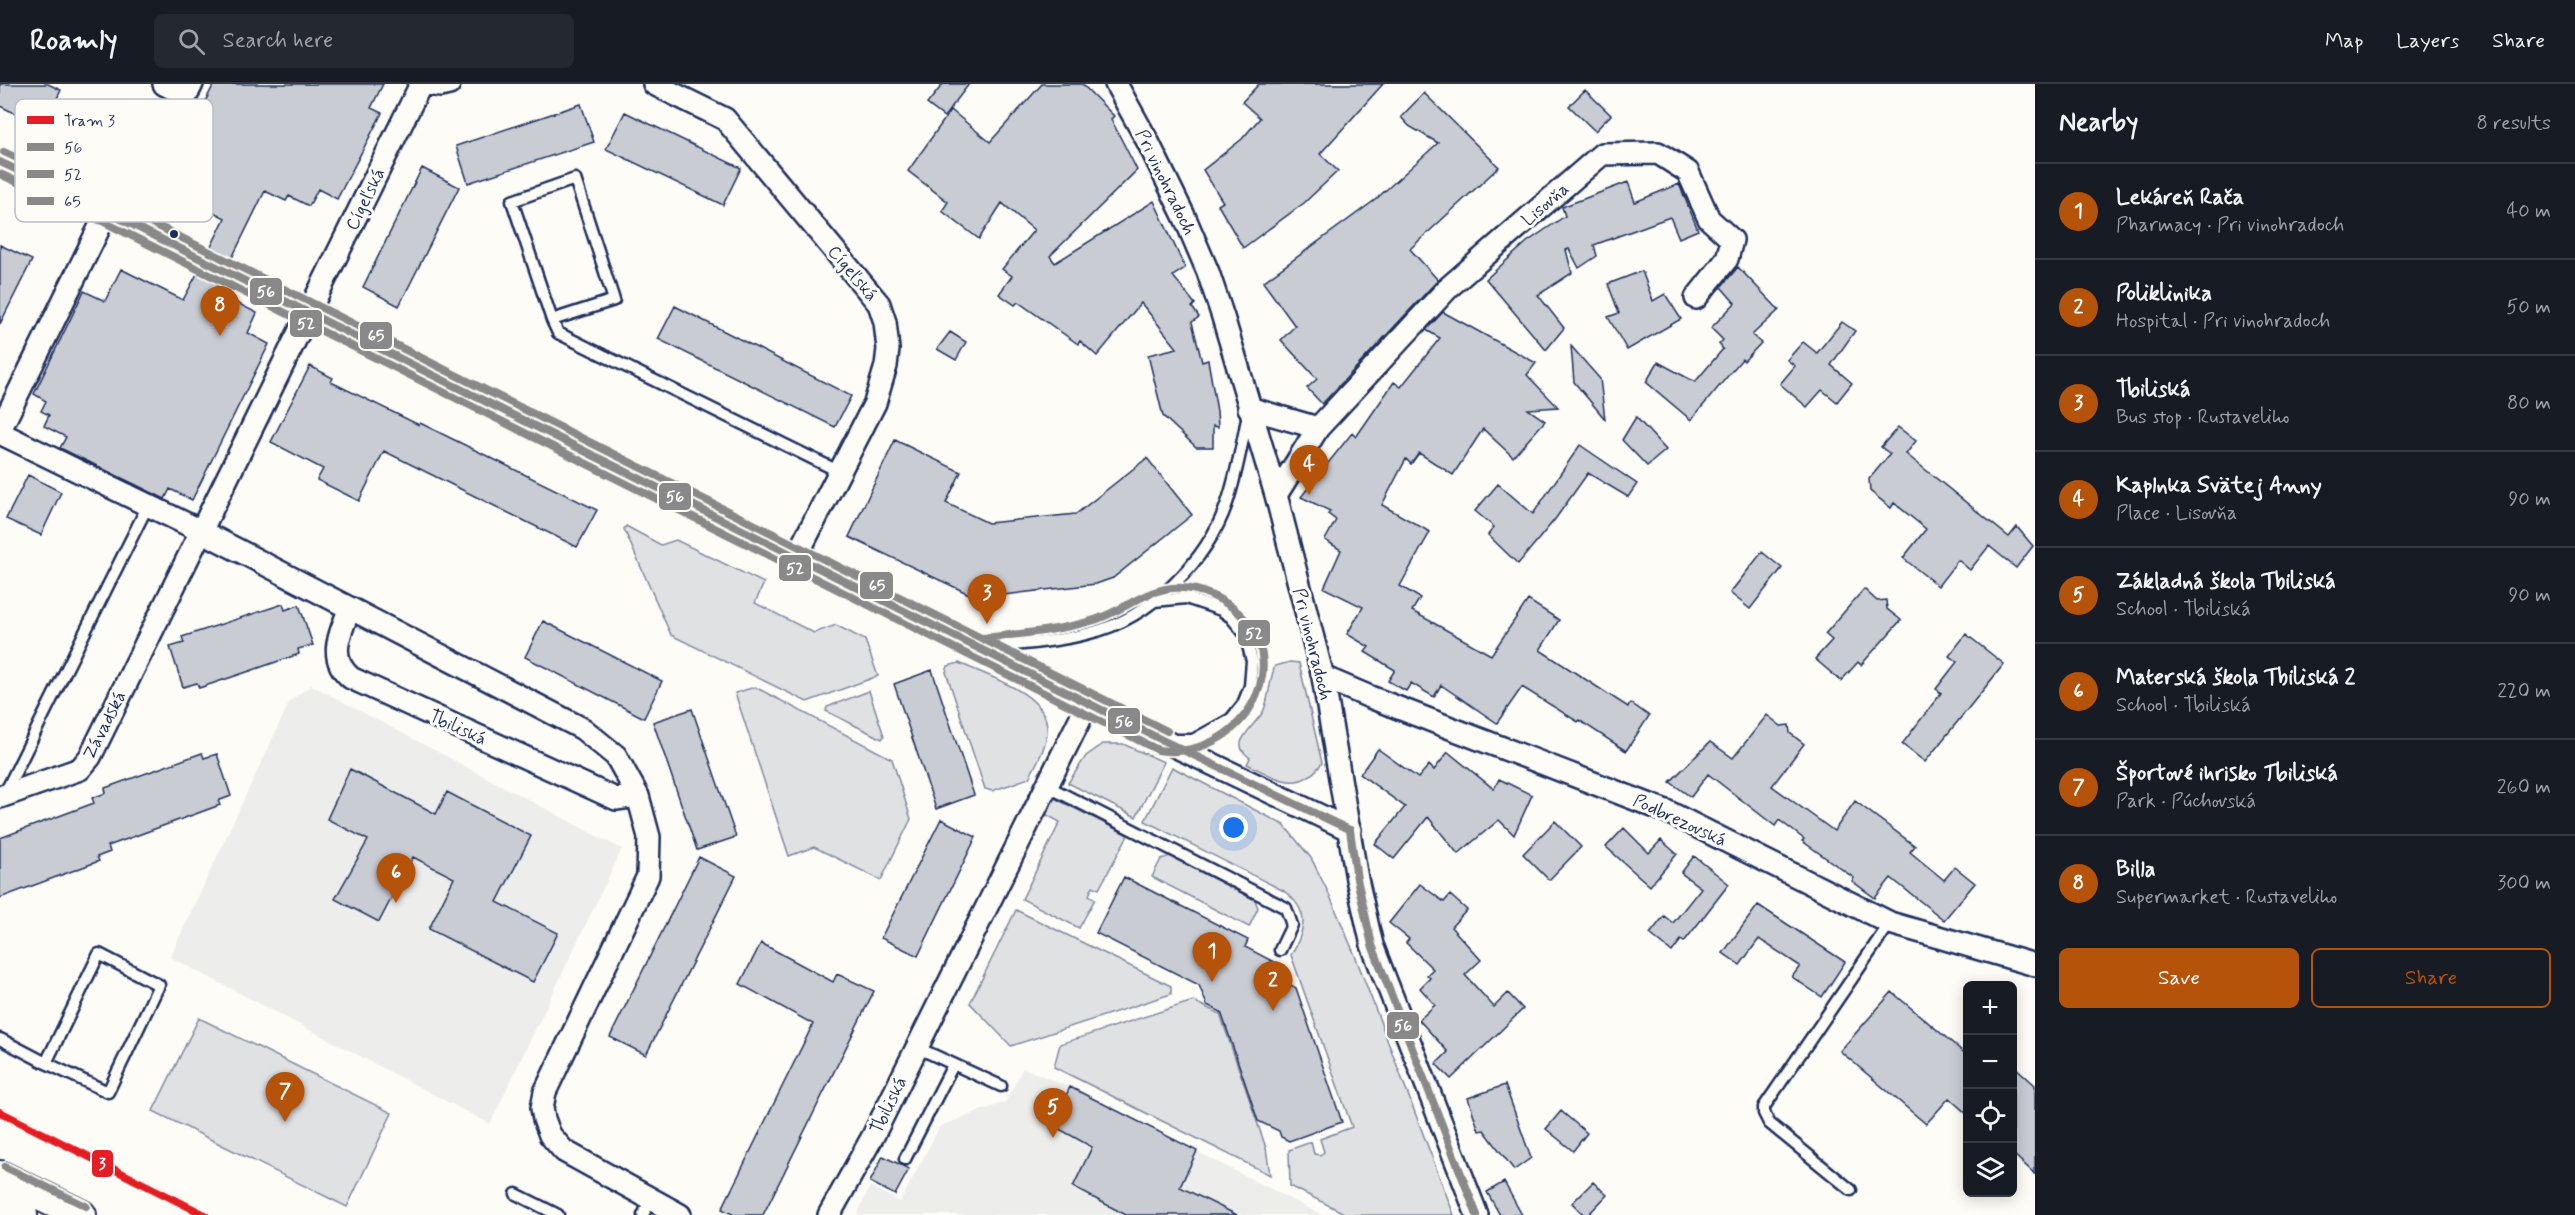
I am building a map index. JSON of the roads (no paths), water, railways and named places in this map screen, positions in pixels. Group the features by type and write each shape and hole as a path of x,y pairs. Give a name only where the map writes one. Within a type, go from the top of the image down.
{"main road":[{"path":"0,1176 81,1215"},
{"path":"0,1205 22,1215"}],"street":[{"path":"165,84 189,89"},
{"name":"Cígeľská","path":"308,314 421,84"},
{"path":"427,84 440,86 449,84"},
{"name":"Cígeľská","path":"654,84 725,120 884,312 887,358 875,404 796,557"},
{"name":"Pri vinohradoch","path":"1116,84 1148,142 1208,272 1276,495 1323,677 1357,879 1371,945 1477,1215"},
{"name":"Lisovňa","path":"1276,495 1318,428 1449,286 1602,154 1658,153 1688,172 1709,219 1732,240 1727,259 1696,298"},
{"path":"0,162 15,169"},
{"path":"113,222 0,432 201,531 582,729 616,756 638,796 649,837 648,876 545,1092 542,1108 550,1135 564,1151 647,1207 680,1215"},
{"path":"128,222 1162,740 1350,830"},
{"name":"Závadská","path":"2,796 84,765 308,314"},
{"path":"1249,408 1318,428"},
{"name":"Tbiliská","path":"350,608 336,651 339,663 351,678 616,799 638,796"},
{"name":"Podbrezovská","path":"1323,677 1370,698 1666,811 1890,923 2035,965"},
{"name":"Tbiliská","path":"830,1215 873,1136 1088,703"}],"lane":[{"path":"552,320 614,300 575,179 512,201 552,320 558,333 840,472"},
{"path":"983,649 1091,633 1131,616 1154,601 1202,552 1218,526 1235,477 1249,408"},
{"path":"2,796 148,505"},
{"path":"1154,601 1186,598 1221,610 1231,617 1245,634 1252,661 1250,686 1243,704 1231,719 1193,740 1162,740"},
{"path":"1047,786 1286,908 1292,925 1280,950"},
{"path":"1851,1190 1769,1123 1764,1107 1890,923"},
{"path":"0,1039 46,1063 108,1092 159,985 99,954 46,1063"},
{"path":"916,1047 1001,1086"},
{"path":"905,1158 953,1065"},
{"path":"516,1194 558,1215"}],"tram line":[{"name":"3","path":"0,1112 205,1215"}],"place":[{"name":"Billa","path":"220,336"},
{"name":"Kaplnka Svätej Anny","path":"1309,495"},
{"name":"Tbiliská","path":"987,624"},
{"name":"Materská škola Tbiliská 2","path":"396,903"},
{"name":"Lekáreň Rača","path":"1212,982"},
{"name":"Poliklinika","path":"1273,1011"},
{"name":"Športové ihrisko Tbiliská","path":"285,1122"},
{"name":"Základná škola Tbiliská","path":"1053,1138"}]}
